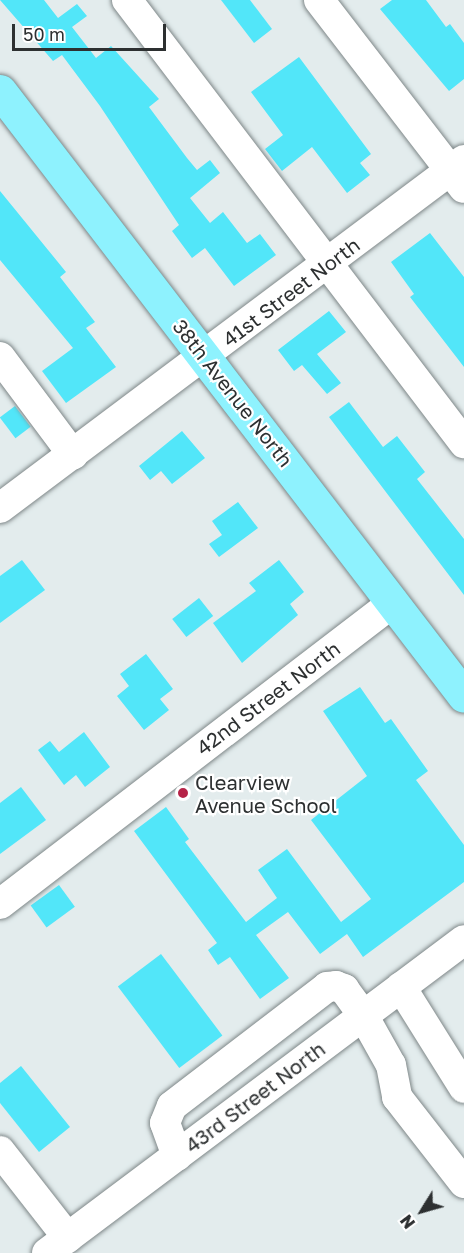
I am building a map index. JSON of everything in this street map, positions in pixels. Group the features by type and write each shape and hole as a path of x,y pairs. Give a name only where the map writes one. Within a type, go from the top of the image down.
{"main road":[{"name":"38th Avenue North","path":"0,92 464,696"}],"street":[{"path":"127,0 464,443"},
{"path":"319,0 459,173"},
{"name":"41st Street North","path":"0,508 328,264 459,173"},
{"path":"0,357 73,455"},
{"name":"42nd Street North","path":"0,904 393,602"},
{"name":"43rd Street North","path":"57,1246 464,940"},
{"path":"177,1156 165,1123 184,1093 327,987 344,989 363,1015 391,1065 397,1097 464,1183"},
{"path":"401,987 464,1088"},
{"path":"391,1065 431,1035"},
{"path":"0,1151 57,1246"}],"building":[{"path":"0,0 44,0 58,18 77,4 87,16 72,27 96,58 111,46 159,99 149,107 197,170 210,160 220,173 190,198 210,223 223,212 247,243 260,234 276,255 234,286 205,248 192,258 172,231 179,225 100,106 62,55 53,61"},
{"path":"221,0 250,0 272,29 254,43"},
{"path":"392,0 426,0 446,27 450,24 464,43 464,79 449,91 380,9"},
{"path":"299,57 371,154 360,163 370,175 347,193 312,147 282,171 265,149 283,135 251,92"},
{"path":"0,191 66,272 60,277 95,322 86,328 116,367 66,403 42,371 73,348 0,260"},
{"path":"430,233 464,277 464,367 410,297 414,294 391,262"},
{"path":"329,311 346,332 317,354 341,383 327,394 302,365 294,371 278,350"},
{"path":"349,402 383,447 397,436 425,472 417,479 464,539 464,595 329,417"},
{"path":"15,406 31,427 15,438 0,418"},
{"path":"182,431 205,458 172,484 161,471 150,480 139,466"},
{"path":"238,502 258,528 219,557 209,544 222,535 212,521"},
{"path":"22,560 45,590 0,623 0,576"},
{"path":"279,560 304,592 290,604 298,615 242,663 213,623 256,591 249,583"},
{"path":"199,598 213,616 186,637 172,619"},
{"path":"146,654 173,689 160,699 169,710 144,730 117,696 129,686 120,674"},
{"path":"360,687 385,723 391,719 428,771 416,780 464,845 464,882 363,957 347,934 320,954 288,912 256,935 289,978 260,999 230,957 218,965 208,950 217,943 134,831 166,807 189,839 185,842 246,922 277,898 258,870 287,849 341,922 371,899 311,820 367,776 323,711"},
{"path":"84,732 110,767 85,787 76,775 64,785 38,750 50,741 59,752"},
{"path":"21,787 46,820 0,854 0,803"},
{"path":"59,885 75,907 47,927 31,906"},
{"path":"161,954 222,1035 179,1068 118,986"},
{"path":"21,1066 70,1127 39,1152 0,1103 0,1083"}],"place":[{"name":"Clearview Avenue School","path":"183,793"}]}
